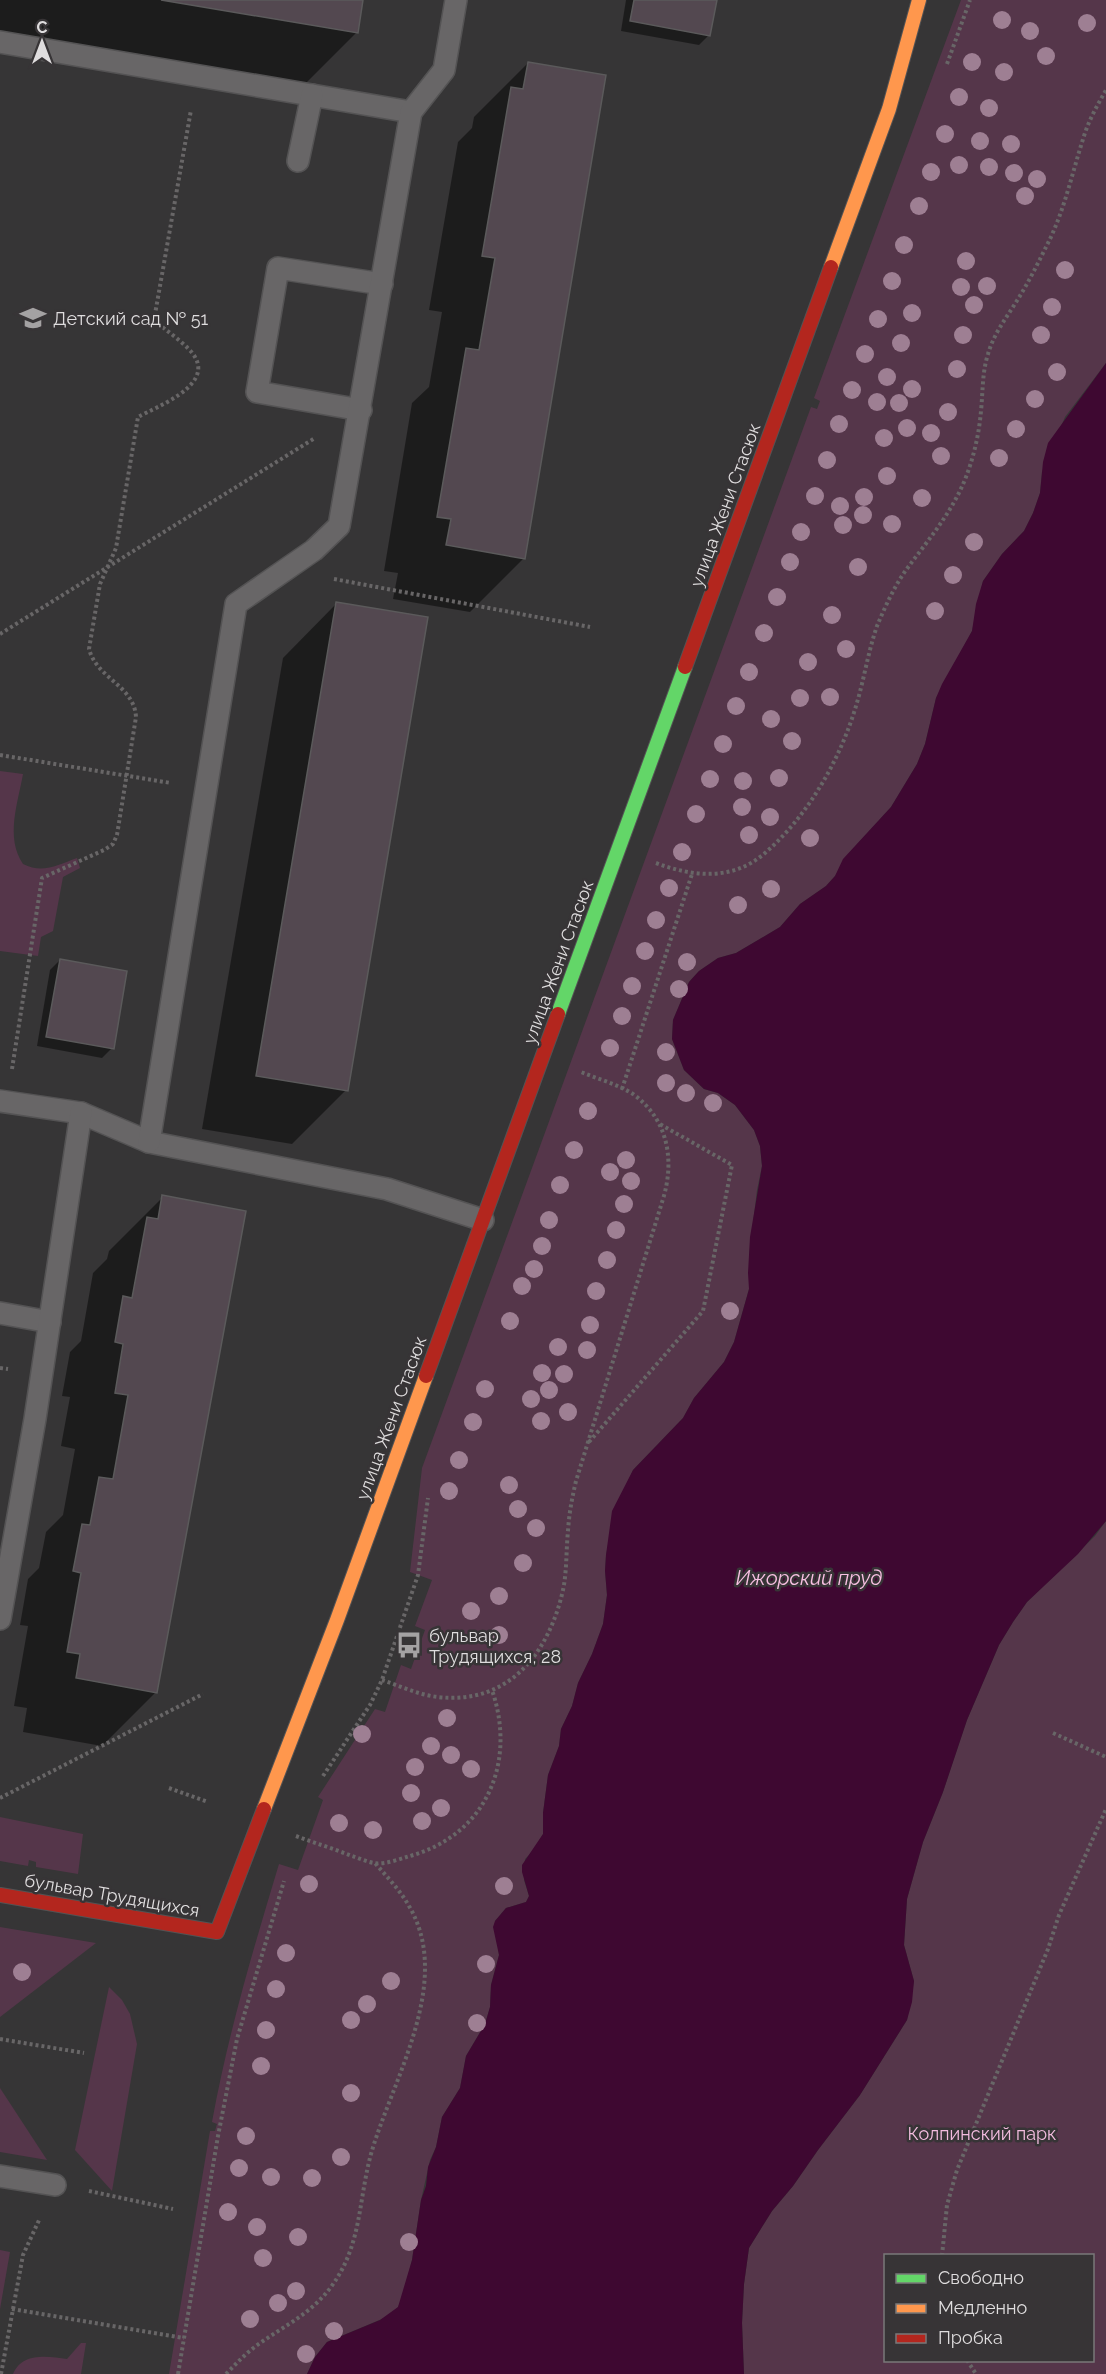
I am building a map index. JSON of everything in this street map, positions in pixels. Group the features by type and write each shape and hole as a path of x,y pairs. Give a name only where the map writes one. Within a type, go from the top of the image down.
{"street":[{"name":"улица Жени Стасюк","path":"217,1932 337,1620 889,109 919,0"},
{"name":"бульвар Трудящихся","path":"0,1895 217,1932"}],"lane":[{"path":"149,1142 236,604 314,550 339,526 411,112 444,70 456,0"},
{"path":"0,42 411,112"},
{"path":"298,161 312,94"},
{"path":"361,410 257,392 278,268 382,284"},
{"path":"3,1101 81,1113 149,1142 387,1189 483,1220"},
{"path":"0,1619 4,1577 50,1322 81,1113"},
{"path":"0,1313 50,1322"},
{"path":"0,2176 55,2185"}],"path":[{"path":"3,1101 42,878 104,850 113,844 117,835 136,717 135,705 128,695 98,667 89,649 100,584 116,548 138,417 187,390 198,372 197,359 154,320 197,75"},
{"path":"654,862 692,874 708,874 736,869 764,854 803,810 829,770 852,718 872,643 890,598 906,571 950,510 964,482 976,444 981,414 982,375 991,343 1027,284 1051,237 1067,196 1086,131 1106,90"},
{"path":"0,634 361,410"},
{"path":"284,570 590,627"},
{"path":"0,755 206,789"},
{"path":"622,1089 692,874"},
{"path":"578,1071 622,1089 641,1102 658,1122 732,1165 703,1311 588,1443"},
{"path":"382,1680 437,1697 458,1698 492,1690 517,1676 529,1664 547,1635 556,1616 566,1573 568,1527 574,1491 669,1179 668,1149 658,1122"},
{"path":"318,1784 370,1705 382,1680 418,1575"},
{"path":"309,1840 375,1863 401,1859 428,1850 457,1834 475,1816 489,1793 496,1774 501,1749 499,1715 492,1690"},
{"path":"0,1798 203,1694"},
{"path":"1053,1733 1106,1757"},
{"path":"169,1788 208,1802"},
{"path":"942,2254 947,2205 957,2170 1048,1949 1059,1916 1106,1809"},
{"path":"295,1847 302,1826"},
{"path":"226,2374 256,2346 299,2318 317,2303 340,2274 356,2238 371,2155 404,2069 416,2028 425,1965 422,1939 414,1914 399,1891 375,1863"},
{"path":"178,2374 218,2136 237,2040 284,1878"},
{"path":"0,2038 84,2053"},
{"path":"1,2374 22,2255 55,2185 173,2209"},
{"path":"12,2309 184,2338"}],"green space":[{"path":"961,0 1106,0 1106,363 1065,417 1042,472 1040,493 1024,531 1002,554 983,581 972,631 936,698 925,744 917,764 891,807 851,851 826,886 800,904 780,927 736,953 718,958 699,971 689,982 673,1020 672,1039 684,1070 704,1089 718,1093 735,1105 754,1130 760,1146 762,1166 749,1256 749,1289 734,1342 724,1362 694,1398 683,1418 633,1470 616,1504 606,1555 607,1595 603,1624 561,1729 559,1746 548,1775 543,1834 534,1850 525,1859 524,1880 529,1896 526,1902 506,1908 495,1921 499,1955 491,1985 490,2007 485,2024 466,2056 460,2088 442,2117 421,2200 412,2260 402,2299 389,2316 327,2342 315,2357 307,2374 169,2374 210,2131 215,2131 217,2124 212,2122 218,2089 242,1992 279,1864 298,1870 323,1800 318,1797 375,1709 385,1712 401,1665 411,1669 425,1630 415,1626 432,1580 410,1572 422,1468 811,407 817,409 820,401 814,398"},
{"path":"0,771 23,774 14,831 18,854 23,864 44,868 77,858 80,868 63,877 53,931 41,937 38,956 0,951"},
{"name":"Колпинский парк","path":"1106,1521 1106,2374 744,2374 742,2323 749,2248 772,2211 860,2095 907,2020 914,1981 904,1945 907,1899 923,1842 943,1792 967,1720 999,1645 1027,1602 1095,1536"},
{"path":"0,1817 83,1834 78,1874 36,1867 36,1862 29,1860 28,1866 0,1861"},
{"path":"0,1927 96,1943 0,2017"},
{"path":"109,1987 122,2000 130,2014 137,2044 112,2191 75,2150"},
{"path":"0,2088 47,2160 0,2152"},
{"path":"0,2250 10,2252 0,2309"},
{"path":"81,2343 86,2343 81,2374 13,2374 23,2362 36,2357 67,2359"}],"water":[{"name":"Ижорский пруд","path":"1106,363 1106,1521 1078,1554 1027,1602 1013,1622 999,1645 967,1720 943,1792 923,1842 907,1899 904,1945 914,1981 907,2020 860,2095 772,2211 749,2248 742,2323 744,2374 307,2374 315,2357 327,2342 380,2320 398,2307 412,2260 421,2200 442,2117 460,2088 466,2056 485,2024 490,2007 491,1985 499,1955 493,1927 506,1908 526,1902 529,1896 522,1865 543,1834 548,1775 559,1746 561,1729 603,1624 607,1595 606,1555 612,1511 633,1470 683,1418 694,1398 724,1362 734,1342 749,1289 750,1237 762,1166 760,1146 754,1130 735,1105 718,1093 704,1089 684,1070 672,1039 673,1020 689,982 699,971 718,958 736,953 780,927 800,904 826,886 835,876 843,859 891,807 917,764 925,744 936,698 972,631 976,604 983,581 1002,554 1024,531 1033,513 1040,493 1043,462 1048,443"}],"building":[{"path":"161,0 363,0 358,33"},
{"path":"634,0 717,0 710,36 630,21"},
{"path":"528,62 606,75 525,559 446,545 451,519 437,517 466,348 479,350 495,258 482,256 511,87 523,89"},
{"path":"336,602 428,617 348,1091 256,1076"},
{"path":"60,959 127,971 114,1049 46,1037"},
{"path":"162,1195 246,1211 157,1693 76,1678 80,1654 67,1652 81,1573 73,1571 82,1524 90,1525 99,1477 113,1479 128,1395 115,1393 123,1344 115,1342 123,1296 132,1298 147,1217 158,1219"}],"traffic: fast":[{"path":"558,1014 685,667"}],"traffic: slow":[{"path":"831,267 889,109 919,0"},
{"path":"264,1809 337,1620 426,1376"}],"traffic: jam":[{"path":"685,667 831,267"},
{"path":"426,1376 558,1014"},
{"path":"0,1895 217,1932 264,1809"}],"place":[{"name":"Детский сад № 51","path":"33,318"},
{"name":"бульвар Трудящихся, 28","path":"409,1645"}]}
